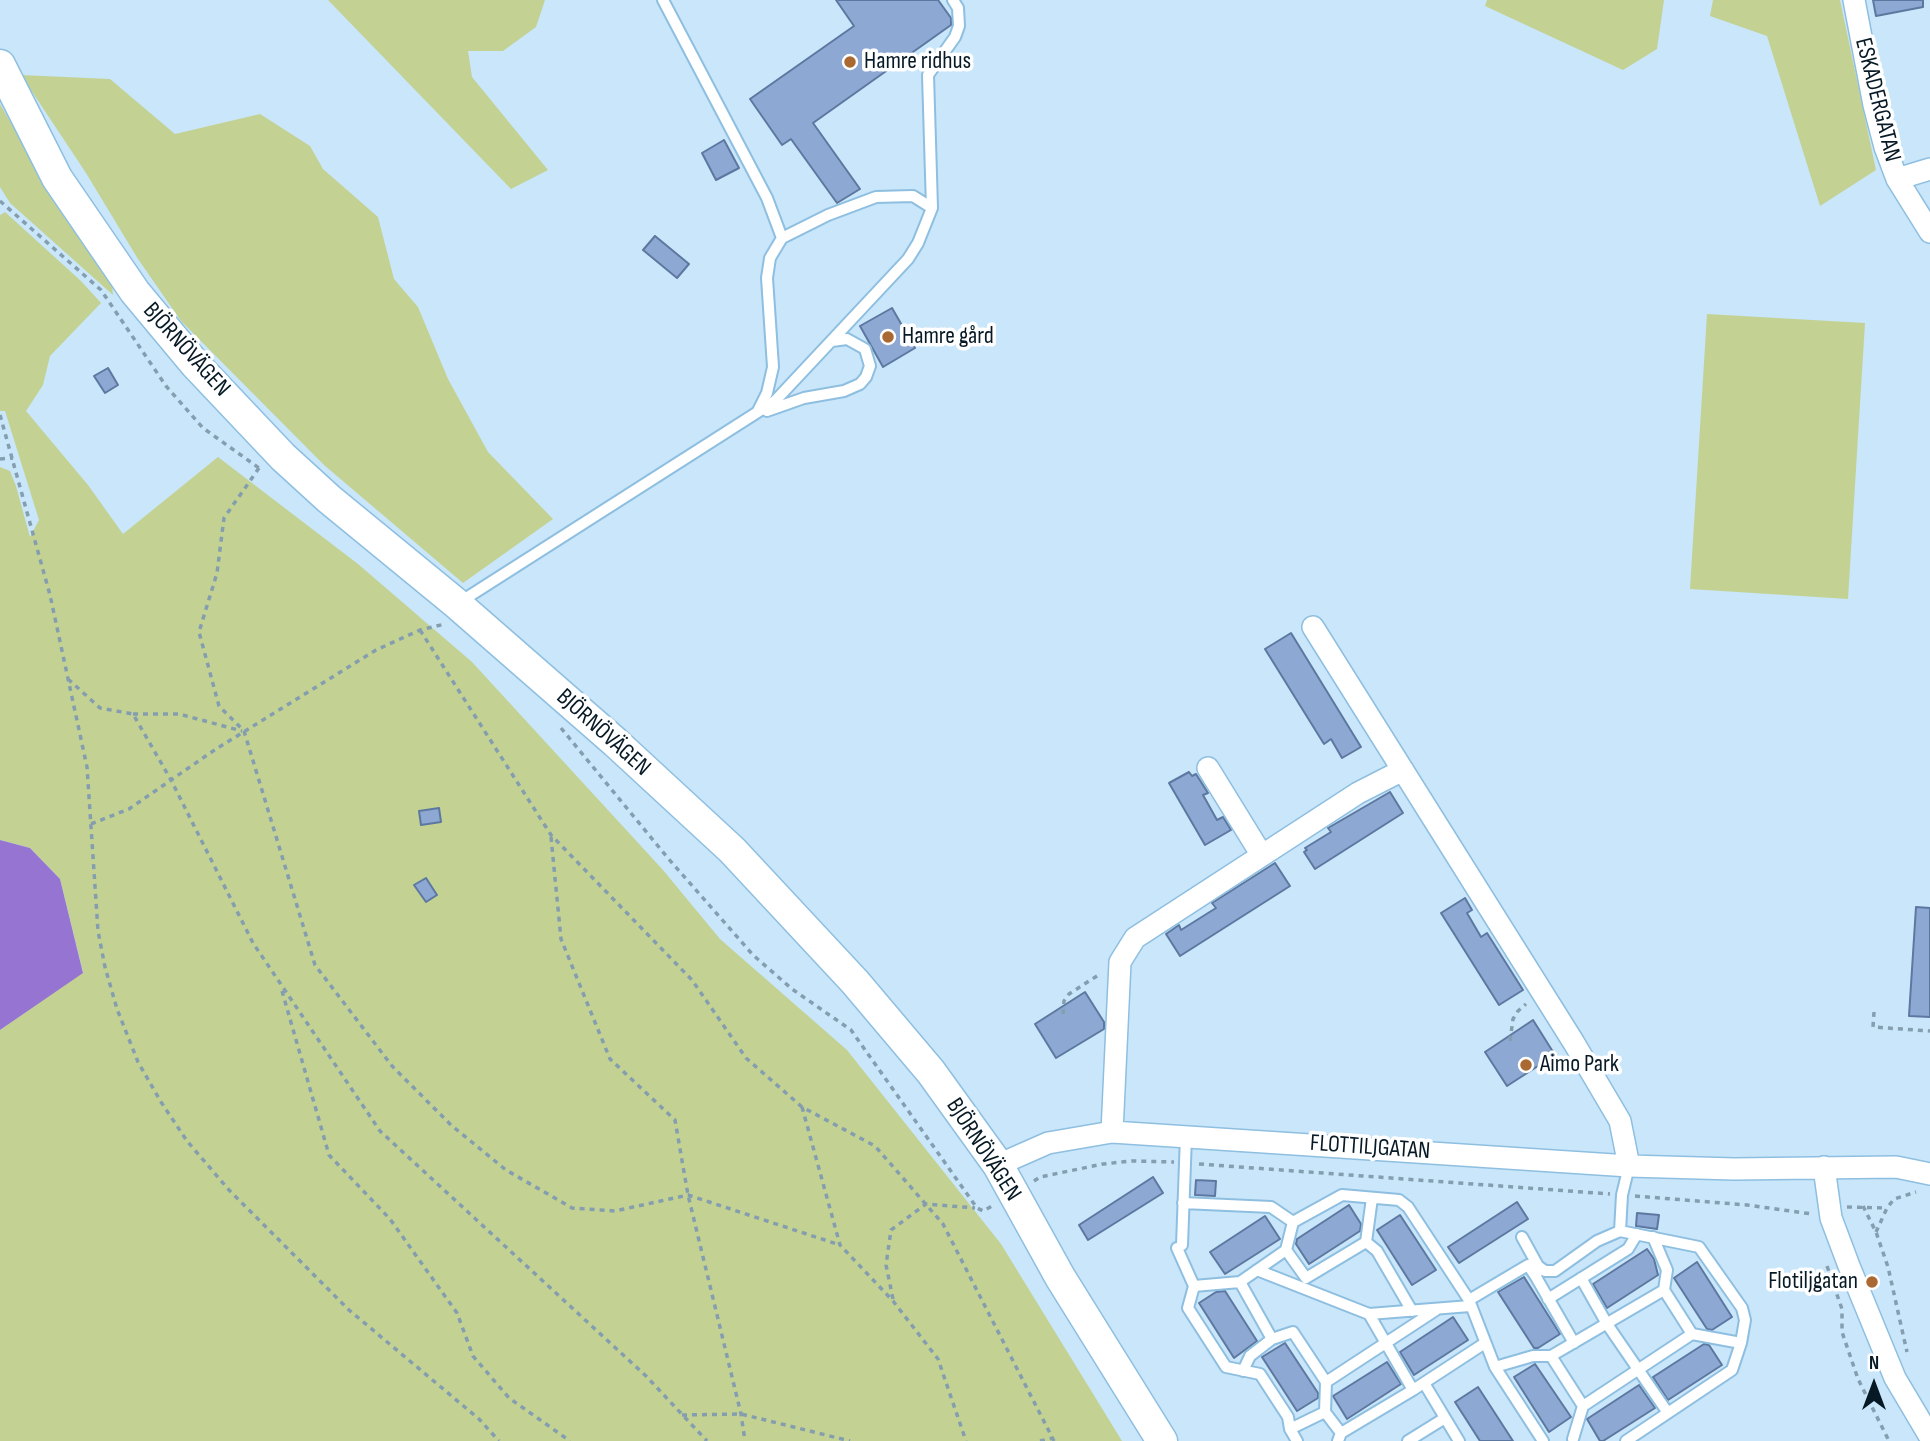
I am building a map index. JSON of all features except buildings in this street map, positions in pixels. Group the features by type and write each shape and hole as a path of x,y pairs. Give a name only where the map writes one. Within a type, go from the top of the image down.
{"main road":[{"name":"BJÖRNÖVÄGEN","path":"0,65 57,178 155,318 195,364 284,457 450,614 615,742 766,884 855,982 931,1072 998,1165 1060,1277 1162,1441"}],"street":[{"name":"ESKADERGATAN","path":"1854,0 1885,147 1897,178 1930,232"},
{"path":"1897,178 1930,169"},
{"path":"1313,627 1543,994 1619,1121 1629,1166"},
{"path":"1208,768 1261,854"},
{"path":"1112,1132 1120,962 1135,938 1261,854 1358,793 1402,770"},
{"name":"FLOTTILJGATAN","path":"998,1165 1048,1143 1112,1132 1629,1166 1734,1169 1896,1167 1924,1183"},
{"path":"1824,1167 1830,1210 1849,1266 1895,1378 1930,1437"}],"lane":[{"path":"663,0 767,198 782,238"},
{"path":"450,614 775,401 908,259 918,243 932,208 928,75 960,26 958,8 953,0"},
{"path":"756,415 767,393 773,367 767,278 770,258 782,238 828,215 876,197 913,196 932,208"},
{"path":"756,415 804,398 844,391 860,384 870,366 865,349 847,339 832,341"},
{"path":"1186,1136 1179,1246 1194,1286 1188,1308 1226,1367 1260,1374 1288,1417 1290,1429 1297,1441"},
{"path":"1619,1231 1622,1195 1629,1166"},
{"path":"1194,1286 1240,1282 1286,1250 1293,1222 1342,1195 1399,1200 1409,1207 1469,1303 1495,1367 1543,1441"},
{"path":"1304,1283 1366,1242 1372,1198"},
{"path":"1183,1203 1271,1207 1293,1222"},
{"path":"1257,1270 1304,1283 1369,1314 1469,1303 1528,1265 1537,1272 1555,1270 1597,1241 1619,1231 1699,1247 1742,1308 1745,1320 1732,1370 1626,1441"},
{"path":"1548,1298 1628,1249 1637,1234"},
{"path":"1522,1237 1548,1298 1574,1343"},
{"path":"1653,1237 1667,1270 1664,1290 1692,1334"},
{"path":"1366,1242 1377,1251 1412,1311"},
{"path":"1286,1250 1304,1283"},
{"path":"1581,1279 1607,1324 1668,1413"},
{"path":"1240,1282 1272,1339"},
{"path":"1495,1367 1533,1356 1551,1356 1664,1290"},
{"path":"1326,1382 1439,1308"},
{"path":"1369,1314 1413,1390"},
{"path":"1243,1371 1250,1356 1272,1339 1293,1332 1326,1382 1325,1412 1340,1437 1485,1343"},
{"path":"1571,1440 1583,1405 1692,1334 1741,1343"},
{"path":"1551,1356 1583,1405"},
{"path":"1424,1383 1460,1441"},
{"path":"1290,1429 1325,1412"},
{"path":"1408,1441 1445,1418"}],"path":[{"path":"0,201 101,290 166,386 203,428 266,475"},
{"path":"0,415 50,595 87,767 98,930 105,967 132,1049 161,1102 187,1140 217,1176 349,1310 479,1419 499,1441"},
{"path":"0,459 13,458"},
{"path":"259,468 224,518 217,573 199,632 219,706 244,731 315,965 392,1066 451,1125 506,1170 572,1208 615,1210 688,1195 840,1245"},
{"path":"91,825 129,809 244,731 376,650 450,614"},
{"path":"420,630 551,835 692,981 746,1058 802,1107 875,1146 943,1224 1054,1440 1040,1441"},
{"path":"66,677 100,708 133,714 179,714 244,731"},
{"path":"133,714 171,780 253,943 380,1131 646,1376 707,1441"},
{"path":"554,721 753,955 792,989 851,1030 977,1208"},
{"path":"551,835 561,939 610,1059 675,1120 688,1195 746,1441"},
{"path":"1063,1014 1064,1002 1069,994 1120,962"},
{"path":"281,984 329,1155 390,1219 457,1313 473,1356 509,1398 570,1441"},
{"path":"1510,1041 1513,1018 1518,1011 1543,994"},
{"path":"1874,1012 1873,1027 1930,1031"},
{"path":"802,1107 840,1245 893,1301 938,1359 966,1441"},
{"path":"893,1301 886,1265 891,1230 926,1204 983,1210 1040,1177 1132,1161 1622,1195 1812,1213 1863,1206 1887,1208"},
{"path":"1876,1231 1894,1199 1924,1183"},
{"path":"1863,1206 1876,1231 1895,1291 1910,1361"},
{"path":"1828,1271 1842,1309 1842,1332 1858,1379 1889,1441"},
{"path":"682,1415 741,1414 850,1441"}],"green space":[{"path":"328,0 545,0 536,27 503,51 468,51 472,77 548,170 511,189"},
{"path":"1487,0 1664,0 1657,49 1623,70 1485,6"},
{"path":"1713,0 1840,0 1876,170 1820,206 1767,36 1710,16"},
{"path":"21,75 110,79 175,134 260,114 310,146 323,169 378,217 394,279 418,307 448,379 488,452 553,519 463,583 324,465 181,321 138,259 86,173"},
{"path":"0,104 36,167 112,285 113,295 10,203 0,187"},
{"path":"5,212 81,281 101,303 50,356 43,385 26,411 88,485 123,534 218,457 358,564 472,662 663,870 720,939 847,1050 1001,1244 1122,1441 0,1441 0,1030 83,972 60,879 30,848 0,840 0,467 10,471 30,537 39,520 5,411 0,411 0,215"},
{"path":"1707,314 1865,323 1848,599 1690,589"}],"shaded area":[{"path":"0,840 30,848 60,879 83,973 0,1030"}],"place":[{"name":"Hamre ridhus","path":"850,62"},
{"name":"Hamre gård","path":"888,337"},
{"name":"Aimo Park","path":"1526,1065"},
{"name":"Flotiljgatan","path":"1872,1282"}]}
